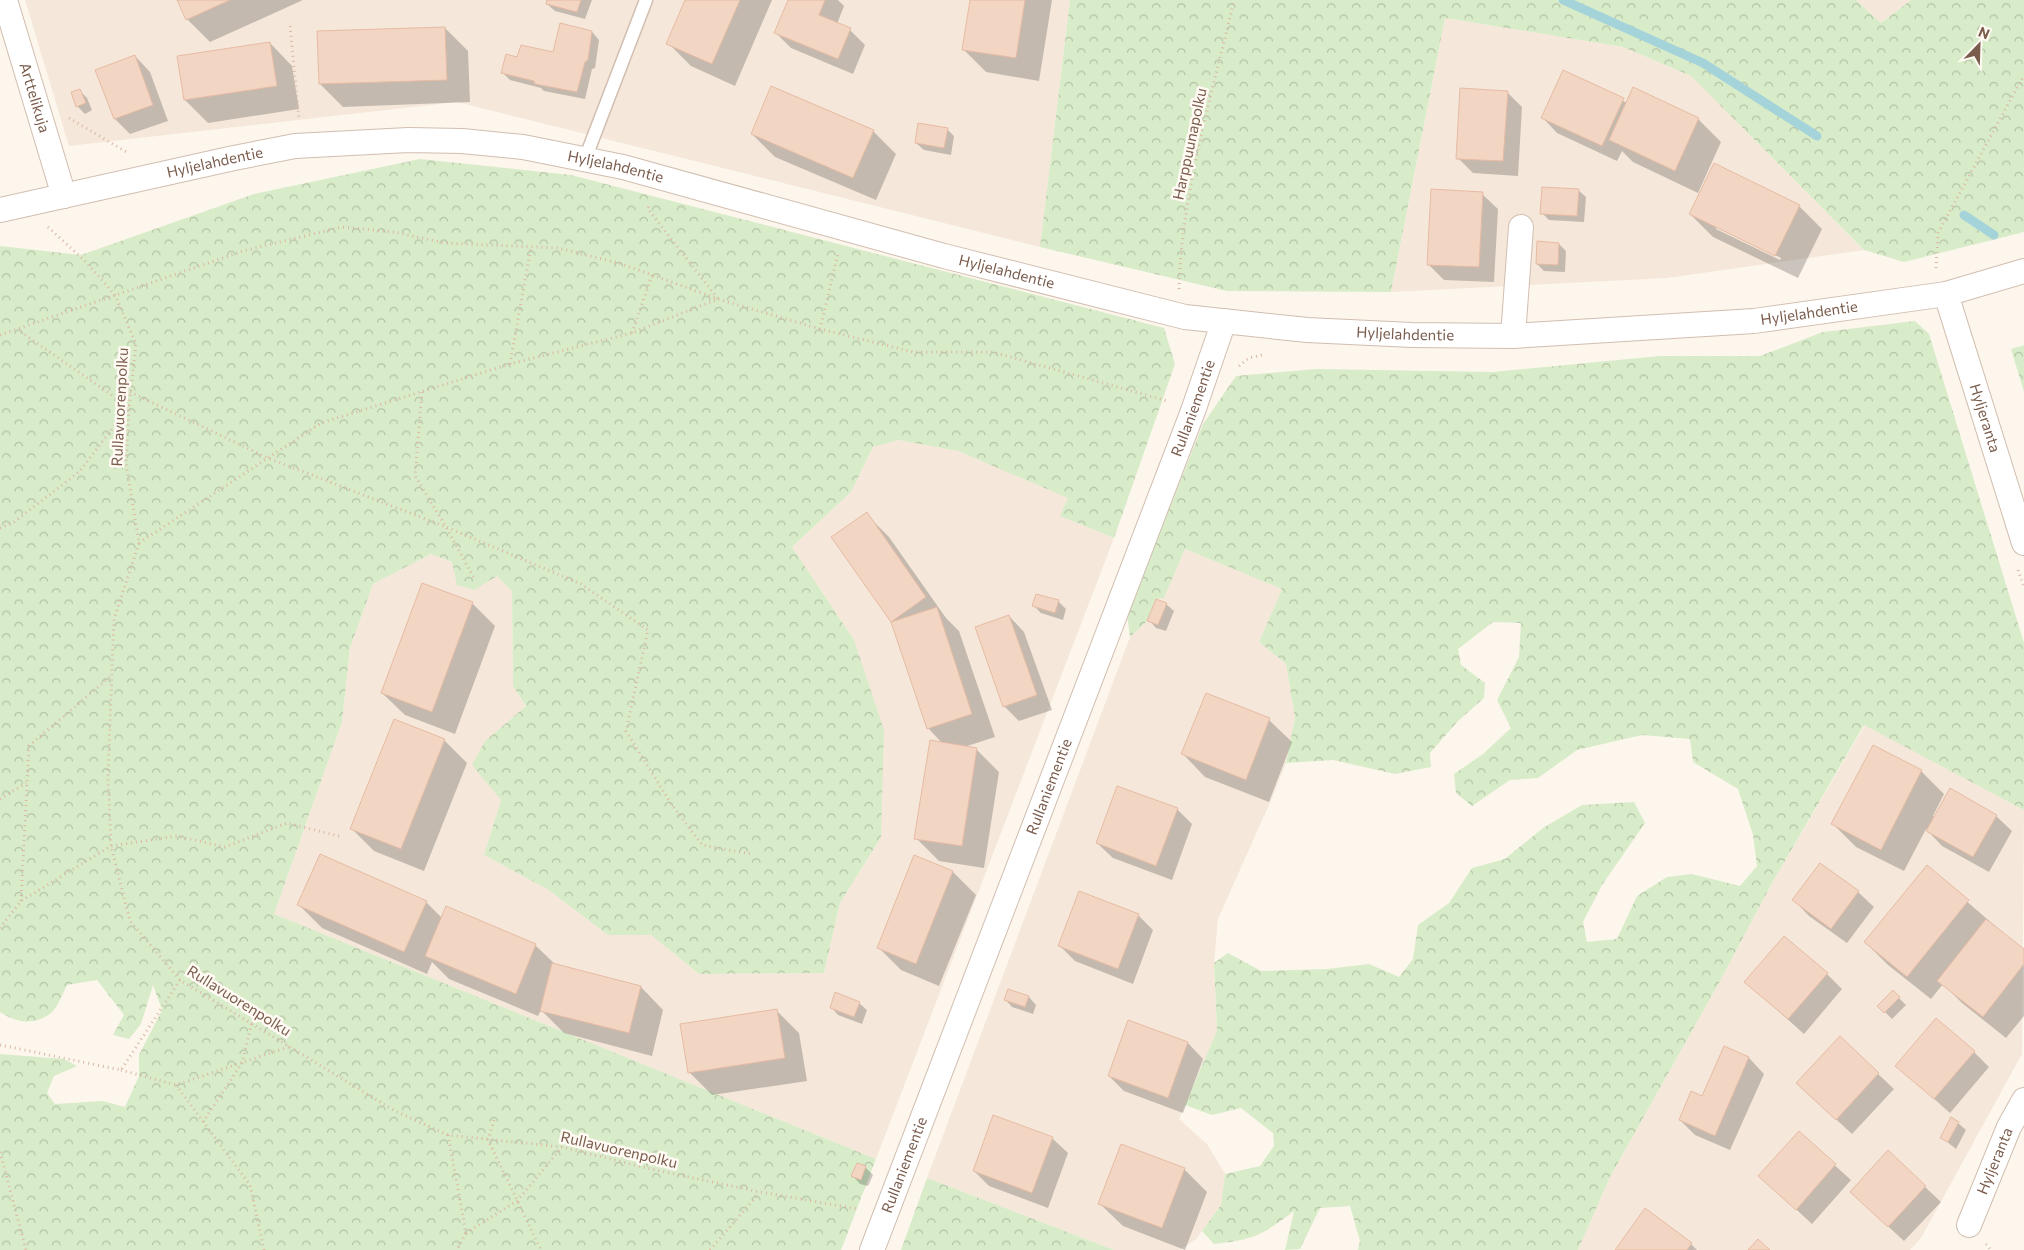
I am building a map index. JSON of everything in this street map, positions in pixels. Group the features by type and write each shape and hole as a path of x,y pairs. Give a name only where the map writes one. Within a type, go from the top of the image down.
{"street":[{"name":"Arttelikuja","path":"5,0 64,196"},
{"name":"Hyljelahdentie","path":"0,210 295,146 408,140 462,141 524,147 655,174 944,256 1185,317 1307,330 1412,335 1513,336 1754,321 1946,294 2024,271"},
{"path":"1513,336 1521,227"},
{"name":"Hyljeranta","path":"1946,294 2024,543"},
{"name":"Rullaniementie","path":"872,1250 1193,411 1224,321"},
{"name":"Hyljeranta","path":"1969,1225 2009,1127 2024,1100"}],"lane":[{"path":"585,159 646,0"}],"path":[{"name":"Harppuunapolku","path":"1179,294 1180,259 1192,179 1234,0"},
{"path":"290,26 300,125"},
{"path":"1944,270 1936,272 1938,233 2024,75"},
{"path":"35,98 135,157 126,158"},
{"path":"655,174 648,209 718,299"},
{"name":"Rullavuorenpolku","path":"47,226 84,260 115,296 136,344 130,392 126,463 139,543 114,619 108,776 111,846 130,920 180,980 252,1022 394,1111 448,1135 562,1147 651,1169 885,1216"},
{"path":"0,335 242,251 342,227 394,232 445,244 558,248 622,264 718,299 820,329 913,352 993,352 1155,396 1193,411"},
{"path":"820,329 844,227"},
{"path":"510,364 531,247"},
{"path":"632,333 652,275"},
{"path":"139,543 321,423 510,364 632,333 718,299"},
{"path":"0,528 14,522 79,472 129,407 18,330"},
{"path":"1211,363 1234,370 1249,358 1266,354"},
{"path":"422,391 415,476 474,578"},
{"path":"130,392 268,458 446,527 581,584 648,630 626,731 670,802 702,845 751,854"},
{"path":"21,901 28,746 112,675"},
{"path":"0,799 27,782"},
{"path":"0,928 21,901 111,846 177,836 225,847 287,823 342,837"},
{"path":"121,1070 180,980"},
{"path":"203,1122 242,1063 252,1022"},
{"path":"0,1045 121,1070 176,1085 290,1046"},
{"path":"176,1085 250,1185 264,1250"},
{"path":"494,1120 488,1140 540,1250"},
{"path":"448,1135 466,1233"},
{"path":"457,1250 466,1233 517,1202 562,1147"},
{"path":"0,1152 26,1250"},
{"path":"710,1250 760,1192"}],"shaded area":[{"path":"25,0 1070,0 1040,247 457,102 69,146"},
{"path":"1856,0 1911,0 1881,23"},
{"path":"1445,18 1623,47 1691,76 1864,250 1667,278 1391,292"},
{"path":"898,440 958,451 1069,498 1060,516 1114,538 876,1159 274,914 342,722 350,648 373,584 431,554 452,562 474,589 497,576 512,591 513,686 526,706 485,741 501,800 484,855 547,889 608,935 651,935 699,974 824,973 840,903 881,837 854,640 792,547 851,492 873,447"},
{"path":"1185,549 1282,589 1259,642 1286,664 1295,718 1286,763 1218,919 1214,963 1217,1031 1179,1119 1207,1144 1225,1174 1221,1205 1196,1239 1180,1250 1114,1250 927,1178 1130,637 1147,621 1156,599 1164,598"},
{"path":"1865,725 2024,810 2022,1054 1921,1238 1910,1250 1578,1250 1610,1177 1720,981 1772,883"}],"green space":[{"path":"1070,0 1856,0 1881,23 1911,0 2024,0 2024,232 1904,262 1864,250 1691,76 1623,47 1445,18 1391,292 1227,291 1040,247"},
{"path":"420,159 571,175 1164,328 1175,364 1114,538 1060,516 1068,498 958,451 898,440 873,447 851,492 792,547 854,640 884,730 881,837 840,903 824,973 699,974 651,935 608,935 547,889 484,855 501,800 472,765 485,741 526,706 513,686 512,591 497,576 474,590 457,585 452,562 431,554 373,584 350,648 342,722 274,914 876,1159 841,1250 0,1250 0,1054 64,1059 77,1066 54,1076 47,1093 55,1104 103,1101 125,1107 139,1076 139,1055 162,1010 153,985 141,1024 129,1039 113,1035 124,1015 97,980 67,985 54,1010 38,1020 19,1021 0,1012 0,246 81,255 254,194"},
{"path":"1915,321 1929,334 2024,643 2024,810 1864,725 1772,883 1720,981 1610,1177 1578,1250 1358,1250 1360,1241 1350,1206 1320,1208 1300,1249 1285,1250 1294,1211 1274,1226 1257,1235 1239,1241 1214,1244 1202,1231 1221,1205 1225,1174 1260,1166 1274,1146 1273,1133 1241,1108 1212,1115 1185,1105 1217,1031 1214,963 1228,953 1261,971 1327,969 1369,964 1399,977 1413,959 1418,925 1449,903 1472,868 1505,859 1543,828 1582,805 1634,802 1645,823 1602,885 1583,922 1587,942 1617,939 1637,896 1667,877 1692,874 1740,886 1757,866 1753,835 1738,789 1693,762 1690,739 1642,735 1577,750 1538,778 1510,780 1472,806 1456,793 1454,774 1483,754 1511,728 1497,700 1519,657 1521,623 1493,622 1458,649 1461,665 1485,683 1484,698 1458,721 1430,753 1431,767 1395,774 1333,760 1286,763 1295,718 1286,664 1259,642 1282,589 1185,549 1164,598 1156,599 1147,621 1130,637 1127,615 1203,424 1236,376 1316,369 1493,372 1660,356 1760,356 1823,332"},
{"path":"2024,345 2024,392 2011,349"},
{"path":"927,1178 1114,1250 901,1250"}],"building":[{"path":"177,0 230,0 186,20"},
{"path":"547,0 581,0 577,12 546,4"},
{"path":"685,0 740,0 712,64 666,44"},
{"path":"788,0 825,0 819,15 851,28 838,59 774,33"},
{"path":"970,0 1025,0 1016,58 962,50"},
{"path":"560,23 592,31 588,60 585,62 577,92 535,84 534,81 501,73 506,54 517,57 521,45 553,52"},
{"path":"445,27 447,80 319,84 317,31"},
{"path":"270,42 277,86 184,100 177,56"},
{"path":"135,55 153,105 114,119 95,70"},
{"path":"1563,70 1624,98 1602,146 1541,118"},
{"path":"771,86 874,130 853,178 751,134"},
{"path":"1633,87 1699,118 1675,171 1609,140"},
{"path":"1460,88 1508,91 1503,161 1456,159"},
{"path":"80,89 86,103 76,107 71,92"},
{"path":"918,123 948,128 944,148 915,143"},
{"path":"1714,163 1800,205 1775,256 1689,214"},
{"path":"1542,187 1579,189 1577,216 1540,214"},
{"path":"1431,189 1483,192 1479,267 1427,265"},
{"path":"1537,241 1559,243 1558,265 1536,264"},
{"path":"867,512 926,597 891,622 831,537"},
{"path":"422,583 473,602 432,712 381,693"},
{"path":"1036,594 1059,600 1055,613 1032,606"},
{"path":"1156,599 1167,603 1158,625 1147,621"},
{"path":"937,607 972,714 927,729 891,622"},
{"path":"1009,615 1037,695 1003,707 975,627"},
{"path":"1206,693 1270,718 1246,780 1181,754"},
{"path":"394,719 445,739 401,849 350,829"},
{"path":"930,740 977,748 962,846 914,839"},
{"path":"1873,745 1922,770 1881,850 1831,824"},
{"path":"1117,786 1178,808 1156,866 1096,843"},
{"path":"1950,788 1997,815 1973,857 1926,831"},
{"path":"320,854 427,901 404,952 297,905"},
{"path":"914,855 953,871 916,964 877,948"},
{"path":"1820,863 1859,891 1831,929 1792,900"},
{"path":"1927,865 1969,900 1907,977 1864,942"},
{"path":"1079,891 1139,914 1118,969 1058,946"},
{"path":"446,906 536,944 516,994 425,956"},
{"path":"1986,919 2024,949 2024,964 1983,1017 1937,981"},
{"path":"1784,936 1828,973 1788,1019 1744,982"},
{"path":"552,963 641,986 629,1033 540,1011"},
{"path":"1008,989 1029,996 1025,1007 1004,1000"},
{"path":"1893,990 1900,997 1884,1013 1877,1006"},
{"path":"835,992 860,1002 854,1017 830,1008"},
{"path":"777,1009 785,1058 688,1073 680,1024"},
{"path":"1936,1018 1975,1051 1934,1099 1895,1066"},
{"path":"1128,1020 1188,1042 1168,1098 1108,1076"},
{"path":"1840,1036 1879,1073 1836,1120 1796,1083"},
{"path":"1724,1046 1749,1057 1715,1136 1679,1120 1691,1091 1702,1096"},
{"path":"993,1115 1053,1137 1032,1193 973,1171"},
{"path":"1951,1117 1959,1122 1948,1142 1940,1138"},
{"path":"1799,1131 1836,1164 1796,1210 1758,1176"},
{"path":"1121,1144 1185,1168 1162,1228 1098,1204"},
{"path":"1888,1150 1926,1186 1888,1227 1850,1192"},
{"path":"857,1163 866,1166 861,1180 851,1176"},
{"path":"1645,1208 1692,1243 1687,1250 1615,1250"},
{"path":"1758,1239 1770,1250 1748,1250"}],"waterway":[{"path":"1563,0 1703,63 1817,136"},
{"path":"1964,215 1994,235"}]}
